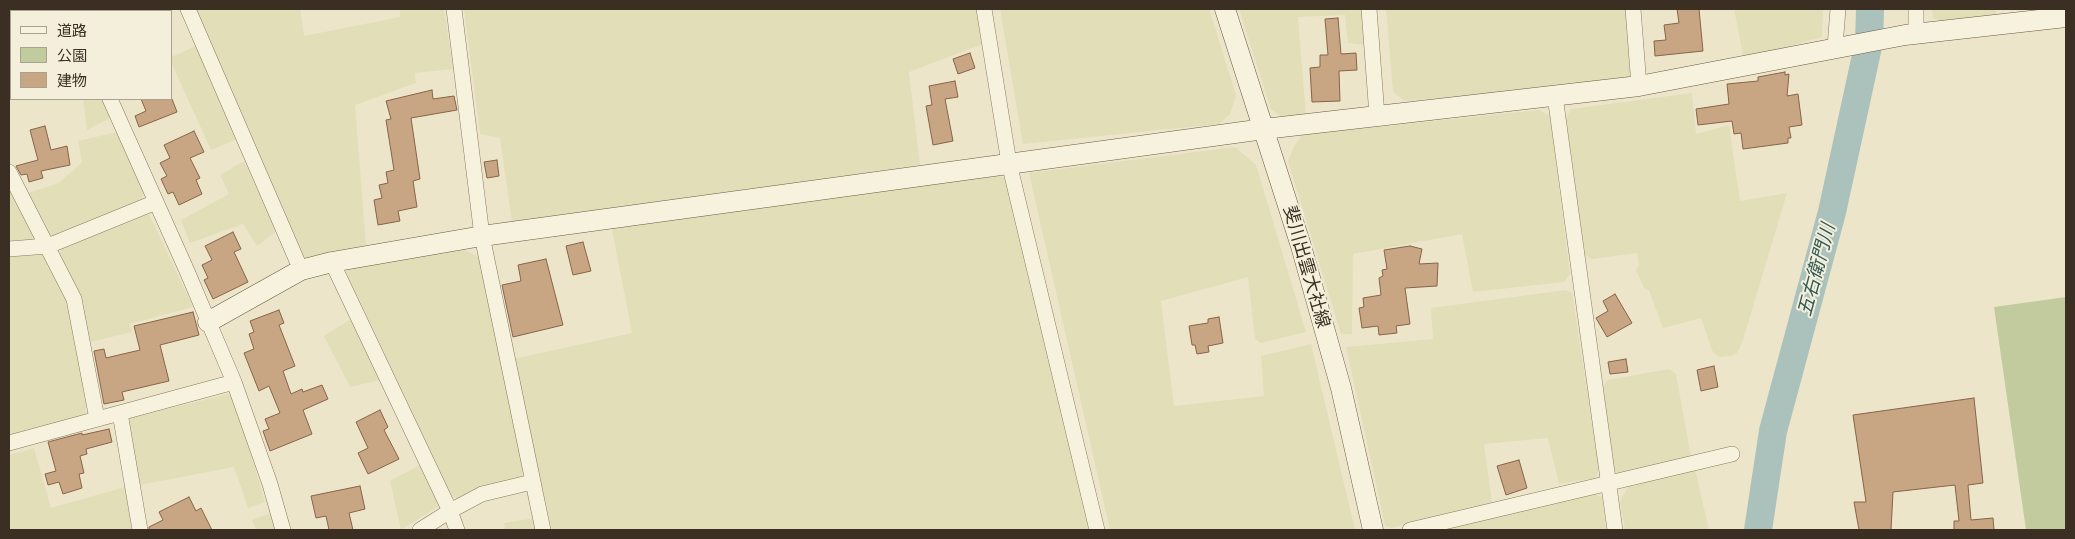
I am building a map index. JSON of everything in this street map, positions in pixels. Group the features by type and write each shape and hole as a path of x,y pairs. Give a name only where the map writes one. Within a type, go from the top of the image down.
{"street":[{"path":"188,9 301,270"},
{"path":"454,9 482,236 543,530"},
{"path":"984,9 1009,163 1097,530"},
{"name":"斐川出雲大社線","path":"1225,9 1301,246 1341,388 1373,530"},
{"path":"1369,9 1377,116"},
{"path":"1633,9 1639,86"},
{"path":"1835,47 1838,9"},
{"path":"1910,35 1916,9"},
{"path":"208,322 301,270 332,262 482,236 1264,129 1639,86 1835,47 1910,35 2066,17"},
{"path":"1555,96 1615,530"},
{"path":"110,100 234,382 270,484 283,530"},
{"path":"9,172 74,299 97,419"},
{"path":"9,249 48,246 156,202"},
{"path":"332,262 450,511 457,530"},
{"path":"9,443 234,382"},
{"path":"120,413 140,530"},
{"path":"1410,530 1732,454"},
{"path":"420,530 482,494 532,482"}],"shaded area":[{"path":"194,9 300,9 304,36 400,17 400,9 444,9 453,69 415,73 416,83 355,105 366,245 303,261"},
{"path":"464,9 977,9 983,44 909,72 920,165 512,222 500,138 480,134"},
{"path":"1000,9 1209,9 1236,95 1230,114 1219,124 1023,144"},
{"path":"1239,9 1363,9 1366,45 1348,43 1345,15 1298,17 1306,116 1282,117 1271,109"},
{"path":"1386,9 1628,9 1633,72 1626,82 1405,101 1393,92"},
{"path":"1734,9 1823,9 1822,37 1744,59"},
{"path":"1932,9 1996,9 1997,17 1941,21 1933,18"},
{"path":"198,45 237,139 211,150 172,64 172,57"},
{"path":"1692,93 1696,134 1729,125 1740,201 1787,193 1742,343 1737,353 1731,356 1719,357 1713,352 1701,318 1663,328 1649,290 1644,288 1636,270 1639,265 1637,253 1592,259 1584,255 1566,118 1571,109"},
{"path":"83,100 103,100 112,117 87,130"},
{"path":"1539,110 1550,116 1570,274 1564,282 1473,292 1462,234 1353,254 1352,334 1341,334 1288,161 1302,135"},
{"path":"117,132 144,190 141,202 53,236 47,233 28,193 59,183 82,162 78,141"},
{"path":"1235,147 1256,165 1306,332 1261,343 1255,339 1248,277 1161,301 1174,406 1264,396 1261,356 1311,344 1355,530 1110,530 1029,173"},
{"path":"244,161 277,231 257,246 243,224 190,243 181,220 229,194 220,175"},
{"path":"994,173 1006,179 1090,530 552,530 513,359 632,333 611,224"},
{"path":"9,185 37,238 33,242 9,244"},
{"path":"149,214 193,307 130,324 132,332 90,342 60,257 61,249"},
{"path":"460,247 480,258 524,472 519,480 457,499 451,495 346,272 350,266"},
{"path":"43,254 70,302 87,395 85,416 9,436 9,257"},
{"path":"1566,290 1572,293 1599,468 1596,478 1559,484 1548,438 1484,444 1492,503 1391,528 1385,525 1346,347 1433,339 1431,308"},
{"path":"351,319 380,380 350,387 324,336"},
{"path":"1669,369 1676,374 1691,457 1622,475 1612,470 1603,386 1608,380"},
{"path":"233,393 265,502 248,508 234,467 140,485 126,427 130,418"},
{"path":"34,448 51,508 125,487 132,530 9,530 9,455"},
{"path":"420,465 442,504 401,530 390,481"},
{"path":"1695,469 1709,530 1625,530 1620,501 1628,487"},
{"path":"1592,493 1602,497 1606,530 1440,530"},
{"path":"270,513 275,530 256,530 252,520"},
{"path":"529,519 535,520 537,530 505,530 504,523"}],"green space":[{"path":"2066,297 2066,530 2026,530 1994,307"}],"building":[{"path":"1677,9 1699,9 1703,51 1655,56 1654,41 1666,40 1664,25 1679,23"},
{"path":"1338,18 1341,54 1356,53 1357,70 1339,71 1340,101 1312,102 1310,68 1320,67 1320,55 1328,55 1325,19"},
{"path":"970,53 975,68 958,74 953,59"},
{"path":"1785,72 1785,75 1789,74 1787,96 1798,94 1802,125 1789,127 1791,138 1788,138 1788,143 1743,149 1741,133 1734,134 1732,121 1698,125 1696,109 1729,104 1727,84 1758,81 1758,77"},
{"path":"955,81 958,97 945,99 953,141 933,145 926,106 932,105 929,86"},
{"path":"432,90 433,99 454,96 457,110 411,118 420,179 413,181 417,207 398,211 400,221 378,225 374,200 382,198 379,185 388,183 386,172 394,170 386,120 391,119 386,101"},
{"path":"172,99 177,112 139,127 135,116 146,111 141,100"},
{"path":"45,126 51,150 67,146 70,165 41,171 43,178 29,182 27,174 21,175 16,166 38,160 30,130"},
{"path":"194,131 204,152 190,158 200,178 196,180 202,194 179,205 173,192 168,194 161,179 167,176 160,163 170,158 164,145"},
{"path":"497,160 499,176 487,178 484,162"},
{"path":"233,232 241,249 234,252 248,282 213,299 204,280 208,278 202,265 212,260 205,246"},
{"path":"583,242 591,271 573,275 566,246"},
{"path":"1410,246 1422,249 1419,264 1438,263 1437,286 1405,288 1410,324 1396,326 1397,333 1379,335 1378,326 1362,328 1359,308 1364,307 1363,298 1381,295 1379,278 1383,276 1382,270 1387,269 1384,250"},
{"path":"546,259 563,325 513,337 502,285 521,281 518,265"},
{"path":"1615,294 1632,323 1607,337 1596,318 1608,311 1603,301"},
{"path":"279,310 284,323 279,325 295,366 283,371 291,394 302,389 303,392 322,385 328,399 303,410 312,434 270,451 263,431 269,429 265,419 280,413 269,386 259,391 244,353 254,349 249,334 254,332 250,321"},
{"path":"193,312 199,335 160,345 169,381 122,392 124,400 104,404 94,351 104,349 106,358 140,350 134,326"},
{"path":"1219,317 1223,343 1208,346 1209,352 1197,354 1195,345 1192,345 1189,326 1208,323 1208,319"},
{"path":"1626,359 1628,372 1610,374 1608,362"},
{"path":"1714,366 1718,387 1701,391 1697,370"},
{"path":"1974,398 1983,483 1968,485 1971,520 1993,518 1994,530 1954,530 1954,521 1959,521 1955,485 1893,492 1891,530 1859,530 1854,502 1866,502 1853,415"},
{"path":"380,410 388,427 384,430 399,459 368,474 358,453 368,448 356,422"},
{"path":"109,429 112,442 86,449 87,454 80,456 84,473 79,474 82,488 63,494 59,482 48,485 45,474 56,471 48,442 82,433 82,435"},
{"path":"1519,460 1527,488 1506,495 1497,466"},
{"path":"360,486 365,509 349,513 353,530 329,530 326,516 316,518 311,496"},
{"path":"189,497 196,511 201,508 212,530 149,530 149,527 163,520 159,512"}],"waterway":[{"name":"五右衛門川","path":"1758,530 1773,431 1832,212 1869,42 1870,9"}]}
